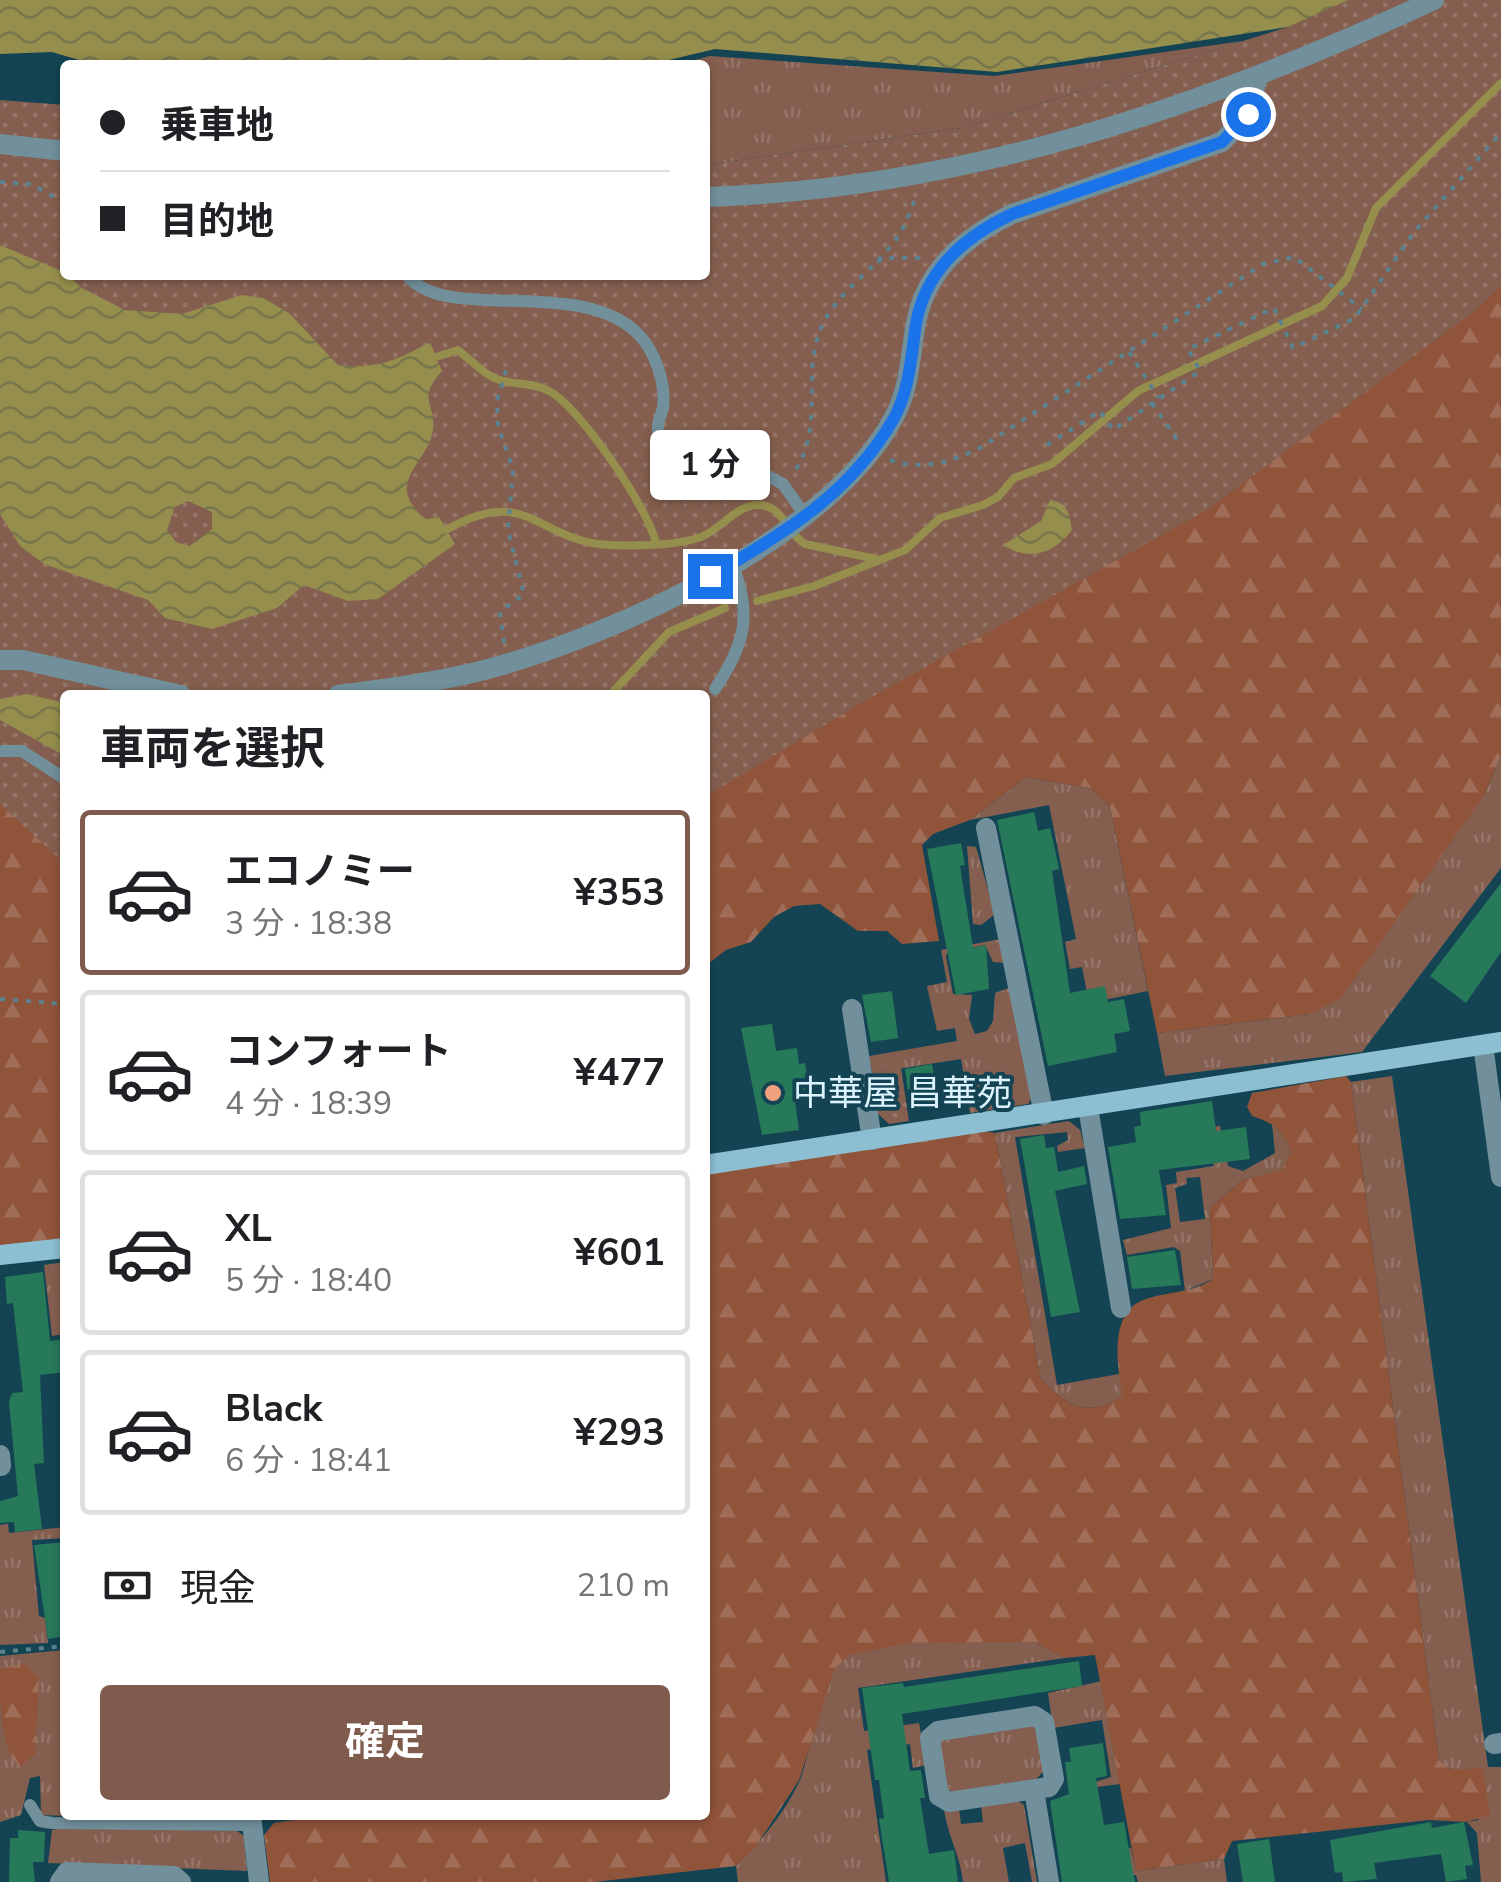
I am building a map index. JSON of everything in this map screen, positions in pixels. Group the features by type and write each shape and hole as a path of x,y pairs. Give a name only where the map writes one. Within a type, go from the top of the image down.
{"street":[{"path":"710,197 816,189 925,172 1072,140 1257,79 1434,0"},
{"path":"385,690 508,662 598,630 732,563 806,517 846,484 895,416 907,384 917,318 946,260 979,230 1012,214 1222,142 1248,114 1257,79"},
{"path":"0,144 60,150"},
{"path":"0,660 23,660 158,690"},
{"path":"986,828 1044,1114"},
{"path":"852,1009 872,1140"},
{"path":"710,1164 1492,1043 1501,1177"},
{"path":"1088,1107 1121,1308"},
{"path":"0,1255 60,1249"},
{"path":"0,1455 1,1466"},
{"path":"1035,1716 1044,1722 1054,1779 1050,1787 1034,1790 949,1802 939,1796 930,1738 938,1731 1035,1716"},
{"path":"1034,1790 1049,1882"},
{"path":"256,1820 259,1882"},
{"path":"60,1882 67,1872 174,1876 181,1882"}],"lane":[{"path":"410,280 447,295 574,304 601,309 622,320 642,338 656,360 662,385 657,426 660,444 681,479 717,489 766,475 783,484 806,517"},
{"path":"714,689 744,634 742,589 732,563"},
{"path":"0,751 22,751 60,776"},
{"path":"30,1805 40,1822 148,1820"}],"path":[{"path":"1047,445 1100,411 1112,430 1200,371 1188,349 1274,308 1293,348 1342,326 1362,309 1414,232 1501,133"},
{"path":"783,484 799,466 808,438 813,356 820,331 833,308 898,237 925,172"},
{"path":"0,182 31,184 60,200"},
{"path":"873,264 901,257 946,260"},
{"path":"872,453 908,466 946,464 980,448 1263,264 1294,257 1362,309"},
{"path":"1129,352 1159,398"},
{"path":"507,367 500,390 498,426 513,469 508,518 524,594 500,612 508,662"},
{"path":"1152,403 1178,442"},
{"path":"0,999 60,1004"},
{"path":"0,1652 60,1646"}],"green space":[{"path":"1343,0 1501,0 1501,286 1476,310 1207,510 863,702 710,794 710,690 60,690 60,859 0,804 0,100 60,105 60,280 710,280 710,164 962,128 1288,27"},
{"path":"1243,41 962,128 710,164 710,60 694,60 710,56 994,76"},
{"path":"1501,259 1501,755 1485,794 1341,998 1309,1014 1157,1033 1110,807 1090,788 1026,777 970,820 933,834 922,845 939,941 902,944 887,931 858,931 820,904 794,906 774,917 751,942 726,950 710,962 710,777"},
{"path":"1501,755 1501,868 1362,1052 1165,1076 1157,1033 1309,1014 1485,794"},
{"path":"0,775 60,817 60,1241 0,1247"},
{"path":"1026,777 1090,788 1110,807 1148,991 1089,1003 1082,967 1070,969 1065,942 1076,939 1049,805 970,820"},
{"path":"967,846 976,847 995,914 981,925 973,924"},
{"path":"1001,939 1006,963 993,962 985,945 947,953 946,957 953,994 972,995 969,1019 975,1034 987,1031 993,1021 995,993 1011,987 1033,1096 1028,1104 970,1113 961,1059 872,1073 869,1056 957,1041 955,1028 937,1031 927,986 947,982 941,950"},
{"path":"901,1068 909,1121 889,1124 877,1113 872,1073"},
{"path":"1346,1076 1351,1082 1439,1760 1452,1770 1483,1768 1490,1815 1467,1822 1429,1820 1232,1841 1224,1859 1136,1871 1095,1655 1065,1658 1034,1642 909,1643 849,1655 835,1668 799,1780 755,1848 736,1866 594,1882 270,1882 264,1835 274,1823 294,1820 710,1820 710,1173 978,1130 995,1133 1041,1379 1069,1402 1099,1407 1122,1396 1118,1342 1124,1317 1143,1300 1213,1279 1210,1208 1242,1180 1282,1170 1291,1152 1277,1128 1252,1116 1247,1107 1252,1093"},
{"path":"1392,1076 1488,1767 1501,1767 1501,1882 1481,1882 1477,1833 1467,1822 1479,1820 1452,1770 1439,1760 1351,1082"},
{"path":"1069,1121 1080,1130 1085,1148 1058,1152 1057,1146 1068,1140 1067,1132 1015,1137 1057,1385 1119,1374 1123,1396 1089,1408 1060,1397 1041,1379 995,1133"},
{"path":"1272,1123 1286,1137 1291,1152 1282,1171 1242,1180 1210,1208 1213,1279 1185,1291 1180,1251 1174,1247 1127,1255 1123,1240 1171,1228 1166,1185 1177,1183 1176,1172 1214,1166 1211,1149 1194,1129 1220,1126 1228,1166 1243,1171 1275,1153","holes":["1200,1177 1205,1219 1180,1222 1175,1188 1187,1184 1186,1178"]},
{"path":"60,1263 60,1335 52,1336 44,1265"},
{"path":"8,1524 9,1533 60,1528 60,1538 32,1540 39,1616 45,1618 48,1643 0,1645 0,1525"},
{"path":"1034,1642 1065,1658 858,1688 864,1731 919,1723 927,1765 913,1768 910,1744 867,1750 886,1882 738,1882 736,1866 772,1826 800,1780 823,1692 840,1662 851,1654 891,1644"},
{"path":"60,1650 60,1816 41,1815 40,1776 30,1778 21,1815 0,1822 0,1656"},
{"path":"24,1664 39,1678 35,1754 20,1767 5,1737 0,1669"},
{"path":"1102,1681 1120,1784 1089,1788 1089,1784 1111,1777 1102,1720 1053,1728 1048,1693"},
{"path":"1027,1723 1037,1729 1044,1771 1036,1779 953,1792 945,1788 938,1745 946,1736"},
{"path":"1018,1801 1024,1805 1037,1882 1032,1882 1025,1843 1003,1848 1009,1882 963,1882 944,1809 959,1809 961,1824 983,1822 981,1805"},
{"path":"52,1830 237,1831 244,1836 247,1871 48,1863"},
{"path":"1131,1848 1136,1871 1224,1859 1227,1882 1138,1882 1136,1875 1098,1881 1103,1853"}],"water":[{"path":"0,0 1348,0 1288,27 997,72 715,49 669,60 79,60 52,52 0,54"},
{"path":"0,245 60,270 60,280 73,280 125,310 182,314 242,295 263,298 289,313 338,365 386,362 430,342 442,371 430,389 430,441 411,473 408,494 426,519 439,517 455,544 378,599 348,601 304,585 277,608 212,629 165,618 148,600 44,564 20,546 0,514","holes":["188,501 212,512 212,529 189,546 176,542 167,530 175,507"]},
{"path":"1050,500 1064,506 1068,514 1072,530 1065,538 1040,553 1022,553 1003,545 1041,521"},
{"path":"27,694 60,702 60,753 0,720 0,699"}],"building":[{"path":"1034,812 1038,831 1050,828 1059,869 1052,871 1070,993 1105,986 1108,1002 1124,999 1130,1031 1114,1034 1117,1052 1048,1066 997,820"},
{"path":"961,843 965,865 960,866 973,948 986,945 989,989 956,995 927,849"},
{"path":"1501,883 1501,952 1466,1003 1430,976"},
{"path":"892,991 898,1038 871,1042 862,995"},
{"path":"772,1024 776,1051 797,1048 799,1064 805,1063 809,1092 794,1094 799,1130 762,1135 741,1028"},
{"path":"932,1064 937,1096 909,1100 905,1069"},
{"path":"1212,1101 1216,1131 1246,1127 1250,1159 1159,1170 1166,1215 1120,1219 1108,1147 1136,1142 1134,1127 1141,1125 1140,1112"},
{"path":"1044,1135 1046,1148 1054,1147 1058,1172 1084,1166 1087,1184 1055,1191 1080,1312 1051,1317 1020,1139"},
{"path":"1175,1250 1181,1285 1132,1289 1127,1257"},
{"path":"43,1272 50,1341 60,1340 60,1373 40,1375 44,1463 34,1464 42,1529 15,1532 14,1522 0,1523 0,1501 18,1496 9,1402 12,1393 23,1392 13,1303 7,1304 5,1277"},
{"path":"60,1542 60,1637 48,1639 34,1545"},
{"path":"1079,1661 1082,1686 902,1714 910,1771 921,1770 925,1798 920,1798 929,1854 954,1850 958,1882 889,1882 879,1819 884,1818 879,1780 875,1780 862,1688 903,1683 904,1687"},
{"path":"1103,1743 1107,1776 1096,1778 1104,1825 1124,1822 1135,1882 1062,1882 1050,1801 1069,1794 1065,1762 1071,1762 1069,1748"},
{"path":"1431,1822 1432,1828 1464,1822 1473,1865 1465,1866 1467,1879 1446,1882 1441,1854 1374,1863 1377,1879 1343,1882 1342,1872 1335,1873 1330,1840"},
{"path":"18,1830 45,1832 44,1862 33,1862 35,1882 9,1882 10,1838 18,1838"},
{"path":"1269,1839 1275,1882 1243,1882 1237,1844"}],"waterway":[{"path":"757,601 814,586 905,550 940,518 983,505 998,497 1014,478 1052,464 1138,391 1322,306 1347,278 1376,208 1501,83"},
{"path":"439,356 458,350 497,379 544,388 562,401 611,460 640,507 656,543"},
{"path":"446,530 474,517 515,513 585,541 656,545 701,537 744,508 761,505 775,511 805,544 876,559"},
{"path":"615,690 669,632 725,608"}],"place":[{"name":"中華屋 昌華苑","path":"773,1093"}],"route":[{"path":"710,576 806,517 846,484 872,453 895,416 907,384 917,318 930,284 950,255 979,230 1106,179 1222,142 1248,114"}]}
